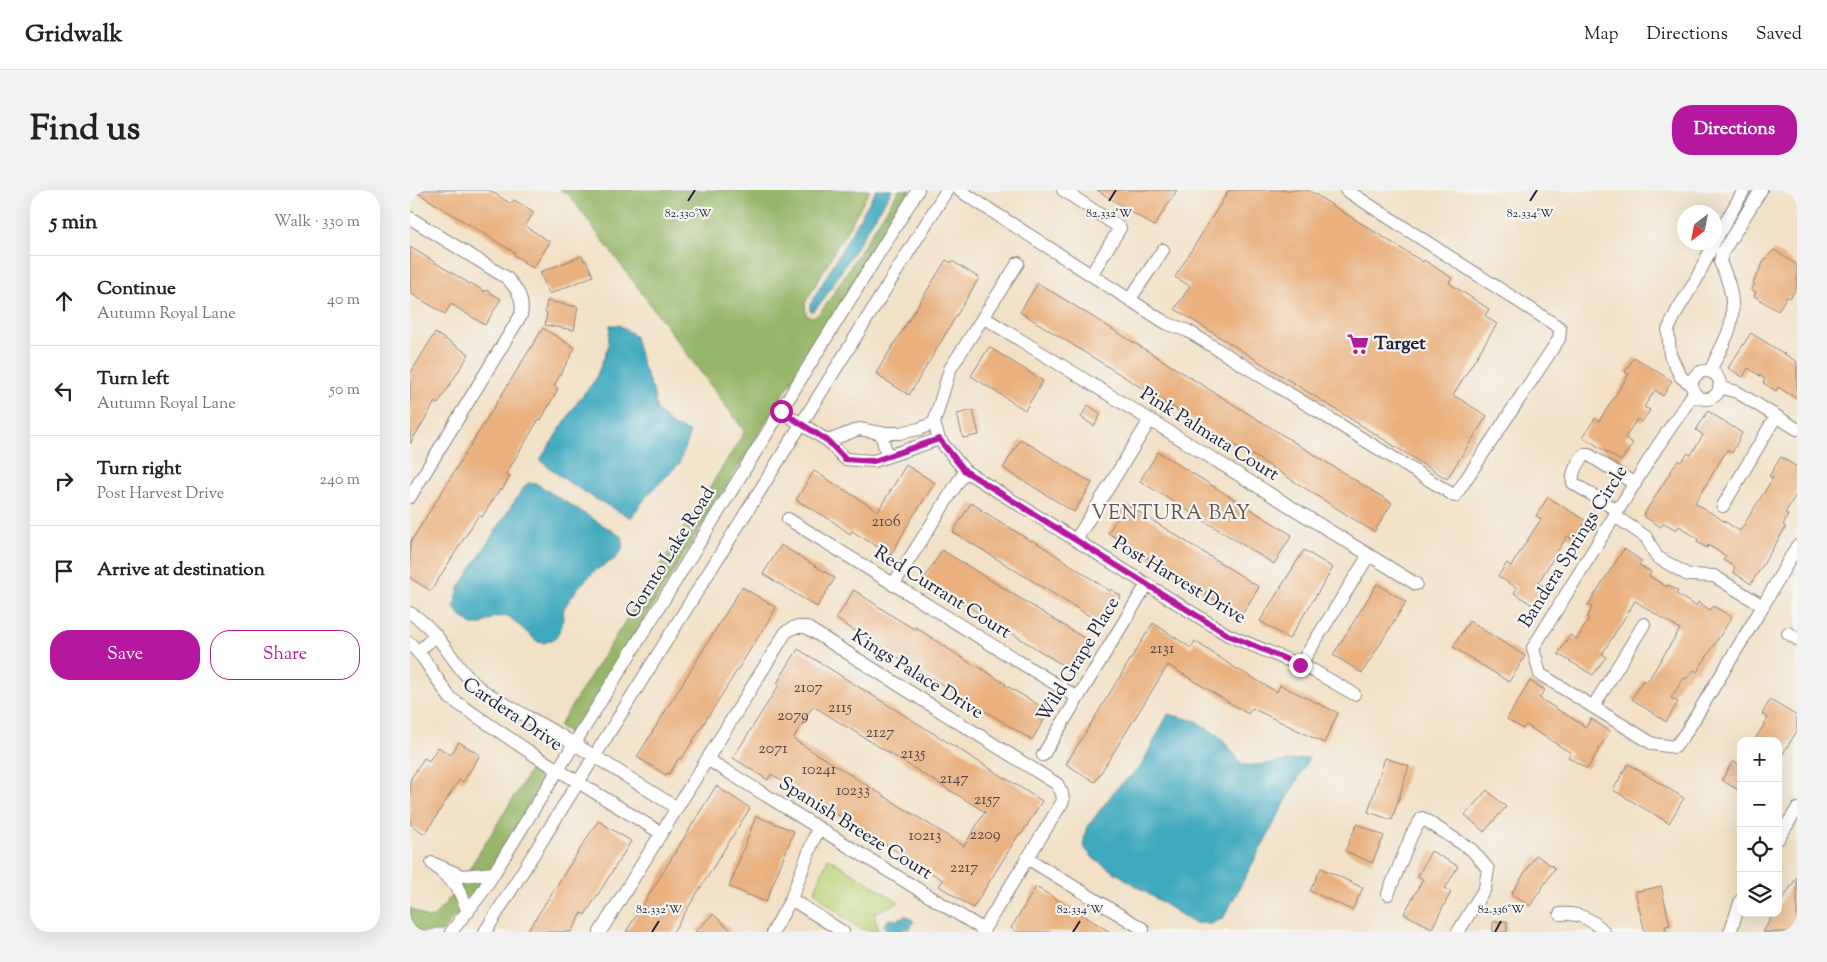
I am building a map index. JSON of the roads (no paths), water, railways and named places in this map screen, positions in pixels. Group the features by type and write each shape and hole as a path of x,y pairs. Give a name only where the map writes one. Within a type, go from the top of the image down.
{"street":[{"name":"Gornto Lake Road","path":"451,932 468,912 494,873 918,190"},
{"path":"485,932 947,190"},
{"path":"960,190 1166,323 1188,331 1455,496 1558,339 1560,328 1346,190"},
{"path":"1062,190 1120,228 1091,275"},
{"path":"1722,228 1744,190"},
{"path":"1710,372 1728,334 1733,311 1726,274 1720,262 1722,253 1761,190"},
{"path":"410,218 507,278 518,292 523,307 522,315 410,497"},
{"path":"1130,300 1163,250"},
{"path":"1710,250 1668,330 1670,355 1681,377 1702,398 1711,398 1719,387 1717,378 1710,372"},
{"path":"828,441 859,430 899,433 919,429 934,422 950,369 1018,263"},
{"name":"Pink Palmata Court","path":"983,318 1416,584"},
{"path":"1693,389 1695,376 1710,372"},
{"path":"1719,387 1737,392 1797,429"},
{"name":"Bandera Springs Circle","path":"1693,389 1533,648 1540,674 1653,744 1675,747 1687,731 1763,606 1797,546"},
{"path":"781,411 828,441 845,459 874,461 939,439"},
{"path":"1723,506 1776,416"},
{"path":"1076,540 1150,420"},
{"name":"Post Harvest Drive","path":"934,422 939,439 965,471 1228,635 1314,671 1354,694"},
{"path":"881,433 888,456"},
{"path":"1635,484 1589,455 1584,455 1573,474 1573,483 1617,513 1646,537 1658,558 1688,576 1714,576 1763,606"},
{"path":"893,586 965,471"},
{"name":"Red Currant Court","path":"788,520 1078,698"},
{"path":"1300,665 1369,555"},
{"name":"Wild Grape Place","path":"1043,755 1147,584"},
{"name":"Cardera Drive","path":"410,613 423,620 468,677 482,689 574,744"},
{"path":"1593,707 1644,624"},
{"name":"Kings Palace Drive","path":"600,932 786,632 795,627 806,628 1057,784 1062,793 1063,801 983,931"},
{"path":"414,647 436,635"},
{"name":"Cardera Drive","path":"414,647 450,698 534,755 559,769"},
{"path":"574,744 677,808"},
{"name":"Spanish Breeze Court","path":"707,759 983,931"},
{"path":"559,769 661,833"},
{"path":"1782,833 1797,809"},
{"path":"1388,894 1412,834 1422,818 1472,850 1488,869 1485,888 1458,932"},
{"path":"773,932 791,899 818,828"},
{"path":"1027,858 1143,929 1141,932"},
{"path":"468,912 456,886 432,863 462,876 494,873"},
{"path":"791,899 843,932"},
{"path":"1730,932 1737,912"},
{"path":"1560,914 1570,913 1590,920 1604,932"}],"water":[{"path":"876,190 892,190 822,302 814,311 810,311 810,305"},
{"path":"610,325 619,325 635,336 643,367 653,390 657,410 673,426 690,432 679,464 646,497 631,518 595,499 550,469 540,460 578,401 595,380 608,347"},
{"path":"528,483 537,484 622,537 622,550 615,559 596,570 577,589 564,608 562,626 556,638 544,643 538,642 508,616 495,617 480,625 472,625 458,614 454,606 460,586"},
{"path":"1168,714 1196,721 1220,737 1243,765 1267,764 1309,758 1224,917 1211,924 1194,923 1094,859 1083,846 1086,829 1115,790 1141,766"},
{"path":"905,915 914,921 909,930 905,928 902,932 887,932 884,925 889,919 898,920 900,917 903,919"}],"place":[{"name":"Target","path":"1358,344"}],"district":[{"name":"VENTURA BAY","path":"1171,514"}]}
